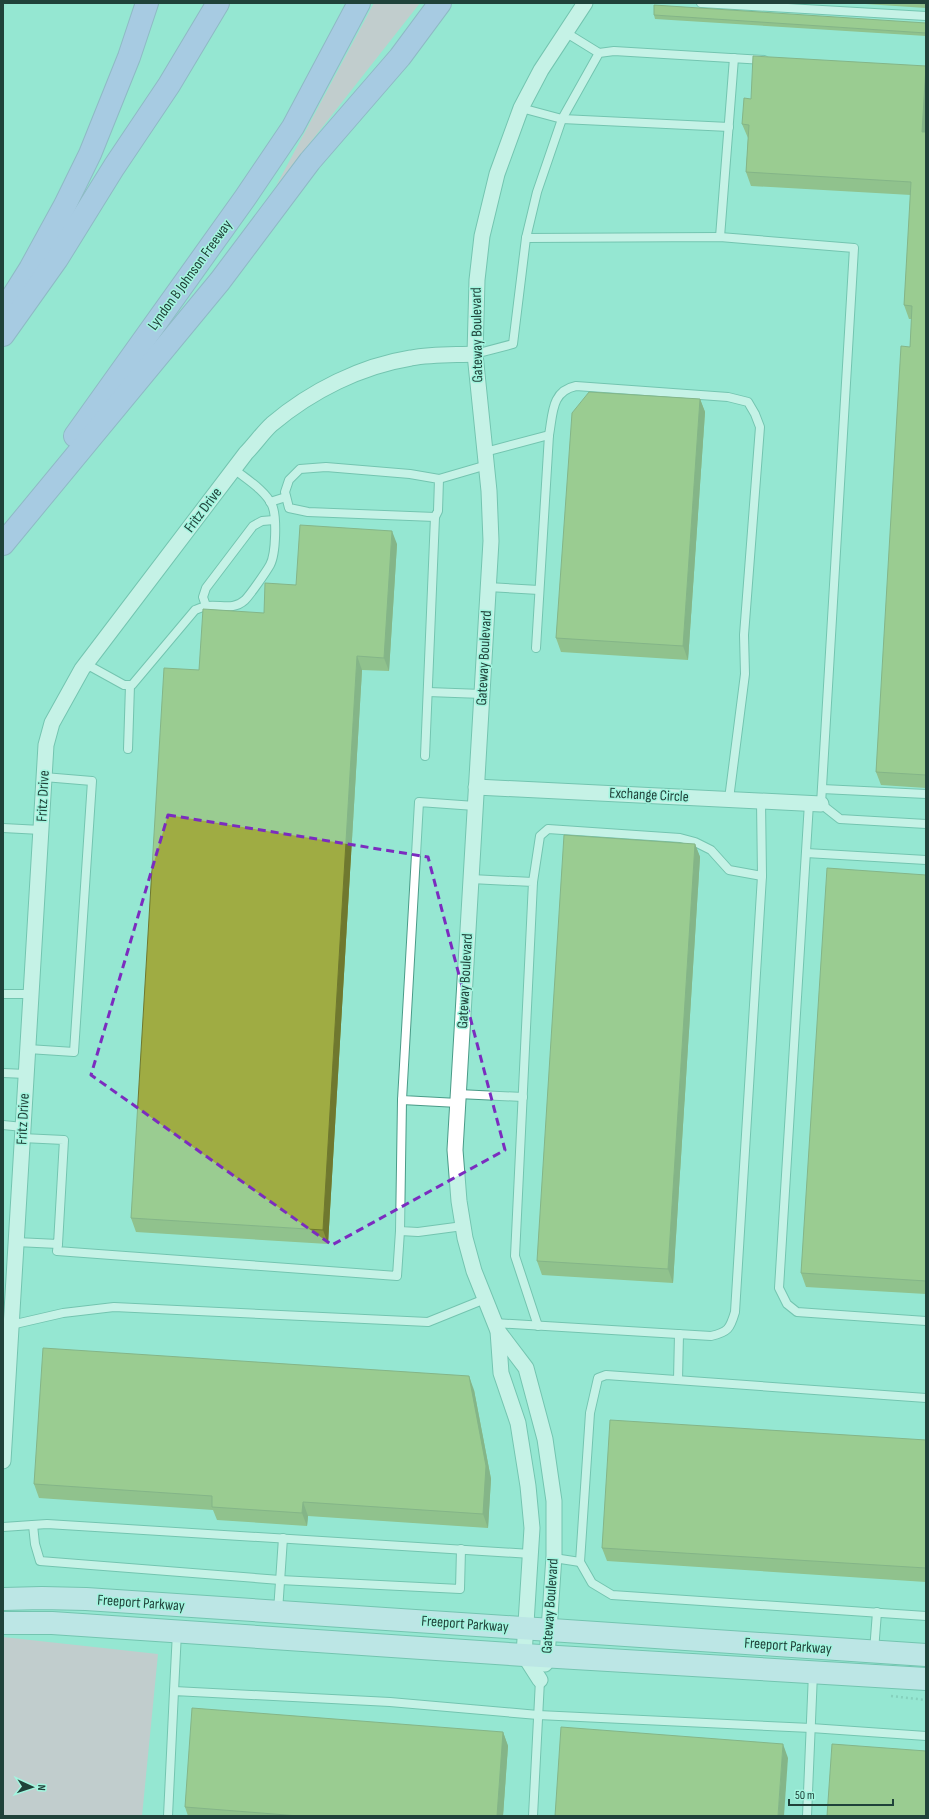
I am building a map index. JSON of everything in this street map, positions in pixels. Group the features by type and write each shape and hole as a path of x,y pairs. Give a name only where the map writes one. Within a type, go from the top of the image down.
{"highway":[{"path":"3,312 65,205 90,154 129,57 147,3"},
{"path":"3,335 57,259 114,167 170,85 218,3"},
{"name":"Lyndon B Johnson Freeway","path":"3,537 245,198 293,127 359,3"},
{"path":"3,544 220,281 310,161 400,57 440,3"}],"main road":[{"name":"Freeport Parkway","path":"3,1599 86,1599 926,1655"},
{"name":"Freeport Parkway","path":"3,1624 52,1623 926,1679"}],"street":[{"name":"Gateway Boulevard","path":"540,1680 547,1655 554,1558 554,1501 545,1439 526,1368 496,1327 474,1271 463,1226 459,1201 455,1150 491,541 486,458 475,354 477,280 482,236 496,174 521,108 565,32 585,3"},
{"name":"Fritz Drive","path":"3,1461 46,745 52,723 86,664 234,469 271,424 301,401 346,377 383,364 412,358 475,354"},
{"name":"Exchange Circle","path":"476,786 815,804"},
{"name":"Gateway Boulevard","path":"496,1327 501,1373 518,1423 528,1486 532,1528 524,1654 540,1680"}],"lane":[{"path":"701,3 926,16"},
{"path":"565,32 599,53 614,51 769,60"},
{"path":"475,354 513,344 526,238 537,192 562,119 599,53"},
{"path":"720,237 734,58"},
{"path":"521,108 562,119 729,127"},
{"path":"526,238 720,237 854,248 822,789 815,804 806,853 780,1288 787,1304 798,1312 926,1321"},
{"path":"536,648 549,435 556,398 560,392 569,387 576,386 728,397 748,402 760,427 744,635 745,674 729,799"},
{"path":"435,517 308,512 289,508 285,492 289,480 300,469 326,467 410,474 439,479 486,458 549,435"},
{"path":"86,664 124,685 132,685 195,610 206,606 232,606 245,600 270,564 274,550 274,520 272,506 267,497 234,469"},
{"path":"425,756 435,517 438,511 439,479"},
{"path":"270,502 286,497"},
{"path":"206,606 203,596 206,588 253,526 262,521 274,520"},
{"path":"488,587 539,590"},
{"path":"128,749 130,685"},
{"path":"428,692 482,694"},
{"path":"28,1049 74,1052 92,781 44,777"},
{"path":"822,789 926,794"},
{"path":"496,1327 538,1326 710,1336 724,1333 731,1326 735,1312 762,876 761,801"},
{"path":"3,1125 23,1132 64,1140 57,1251 397,1276 400,1231 402,1100 419,802 475,806"},
{"path":"815,804 840,819 926,824"},
{"path":"3,828 41,830"},
{"path":"538,1326 514,1256 534,882 540,836 548,829 680,838 696,842 711,850 729,870 762,876"},
{"path":"806,853 926,860"},
{"path":"471,879 534,882"},
{"path":"3,994 31,994"},
{"path":"3,1073 26,1074"},
{"path":"402,1100 523,1097"},
{"path":"400,1231 418,1232 463,1226"},
{"path":"16,1242 58,1244"},
{"path":"11,1325 63,1313 114,1307 428,1322 485,1299"},
{"path":"678,1380 679,1334"},
{"path":"926,1398 606,1375 598,1378 590,1413 580,1562 592,1583 612,1595 926,1616"},
{"path":"3,1527 47,1524 531,1554"},
{"path":"33,1525 35,1544 40,1561 280,1580 460,1589 461,1549"},
{"path":"278,1612 283,1538"},
{"path":"554,1558 580,1562"},
{"path":"874,1652 877,1612"},
{"path":"168,1816 177,1632"},
{"path":"807,1816 813,1672"},
{"path":"532,1816 540,1680"},
{"path":"174,1691 390,1702 538,1715 811,1728 926,1736"}],"highlighted area":[{"path":"168,815 428,857 505,1150 332,1245 91,1075"}],"shaded area":[{"path":"374,3 420,3 276,186"},
{"path":"3,1637 158,1654 142,1816 3,1816"}],"building":[{"path":"654,5 926,23 926,33 654,15"},
{"path":"753,56 926,66 922,132 926,132 926,775 876,772 901,346 910,347 912,306 904,305 911,182 746,172 749,125 742,124 744,98 751,99"},
{"path":"589,392 700,399 683,646 556,638 572,413"},
{"path":"300,525 392,531 384,658 357,656 323,1230 131,1218 164,668 199,670 203,609 264,613 265,583 296,585"},
{"path":"564,835 695,844 668,1269 537,1261"},
{"path":"827,868 926,875 926,1281 801,1273"},
{"path":"43,1348 469,1376 486,1466 483,1514 303,1502 302,1513 212,1507 212,1496 34,1484"},
{"path":"610,1420 926,1440 926,1568 602,1548"},
{"path":"192,1708 503,1732 497,1816 299,1816 185,1807"},
{"path":"561,1727 783,1744 778,1816 555,1816"},
{"path":"832,1744 926,1751 926,1816 827,1816"}]}
